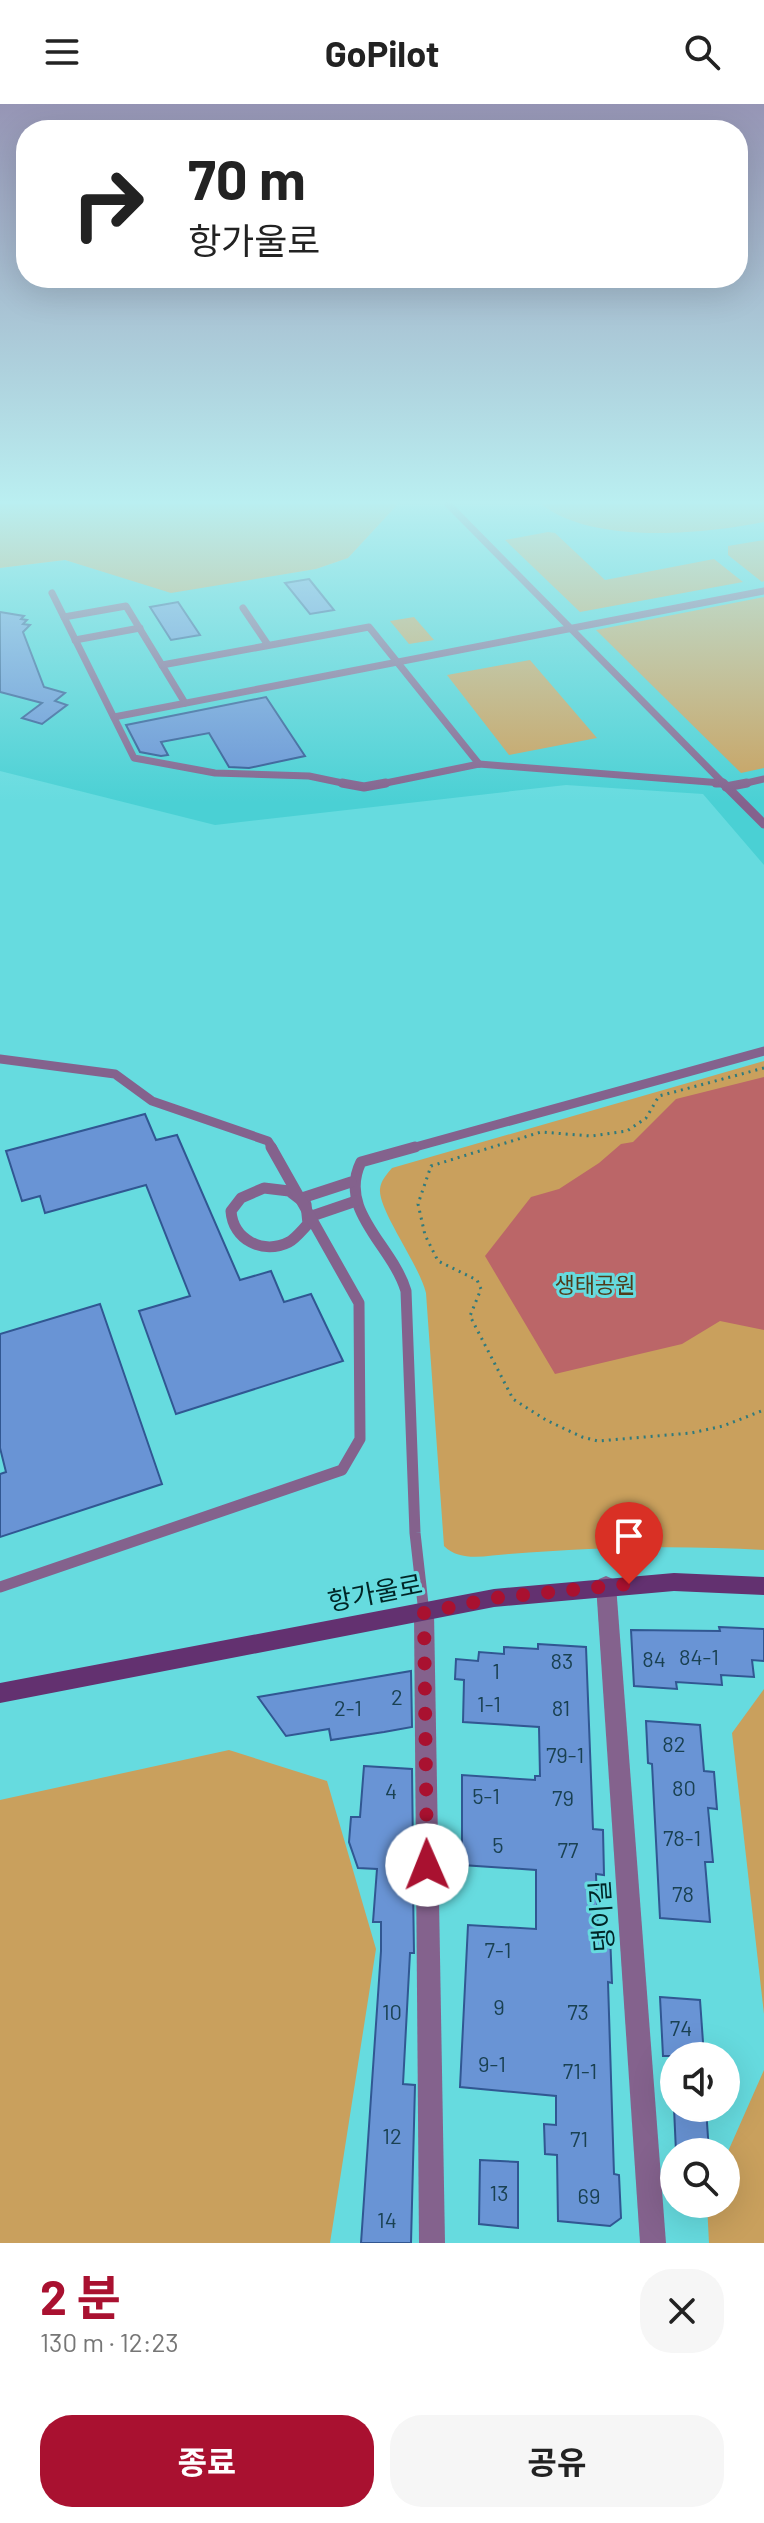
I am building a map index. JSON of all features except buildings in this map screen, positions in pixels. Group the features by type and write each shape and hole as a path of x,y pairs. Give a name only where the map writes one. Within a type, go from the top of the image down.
{"main road":[{"name":"항가울로","path":"0,1693 494,1598 606,1585 674,1582 764,1586"}],"street":[{"name":"댕이길","path":"606,1585 653,2243"},
{"path":"424,1613 432,2243"}],"lane":[{"path":"57,604 134,758 215,773 309,776 364,787 479,764 724,785 764,779"},
{"path":"545,604 764,824"},
{"path":"114,717 699,604"},
{"path":"64,617 126,606 185,703"},
{"path":"243,608 268,645"},
{"path":"162,665 369,627 479,764"},
{"path":"75,640 140,628"},
{"path":"424,1613 415,1560 406,1286 350,1191 353,1172 361,1162 764,1051"},
{"path":"0,1059 115,1074 152,1101 268,1141 359,1303 360,1439 342,1470 0,1587"},
{"path":"304,1201 351,1182"},
{"path":"264,1188 289,1191 304,1201 308,1224 293,1240 281,1245 268,1247 243,1241 230,1225 234,1205 252,1192 264,1188"},
{"path":"312,1216 356,1201"}],"path":[{"path":"764,1068 659,1096 646,1118 627,1131 591,1136 541,1132 431,1166 418,1191 417,1213 438,1261 477,1280 481,1289 470,1316 513,1399 546,1420 598,1441 639,1439 723,1426 764,1410"}],"shaded area":[{"path":"0,604 764,604 764,865 703,794 566,785 215,825 0,771"},
{"path":"764,1077 764,1330 720,1321 682,1344 555,1374 485,1256 531,1197 559,1189 599,1163 621,1144 633,1142 676,1099"}],"green space":[{"path":"571,604 624,604 580,612"},
{"path":"729,604 764,604 764,768 741,773 596,630"},
{"path":"414,617 434,640 409,644 390,621"},
{"path":"530,660 597,738 509,755 447,675"},
{"name":"생태공원","path":"764,1061 764,1550 636,1548 475,1557 451,1551 444,1546 426,1293 416,1267 385,1210 380,1189 384,1177 392,1168"},
{"path":"764,1689 764,2014 732,1733"},
{"path":"229,1750 327,1781 376,1949 330,2243 0,2243 0,1800"},
{"path":"764,2070 764,2243 709,2243 708,2218 740,2218 740,2138 734,2138"}],"route":[{"path":"427,1865 424,1613 494,1598 629,1584"}]}
